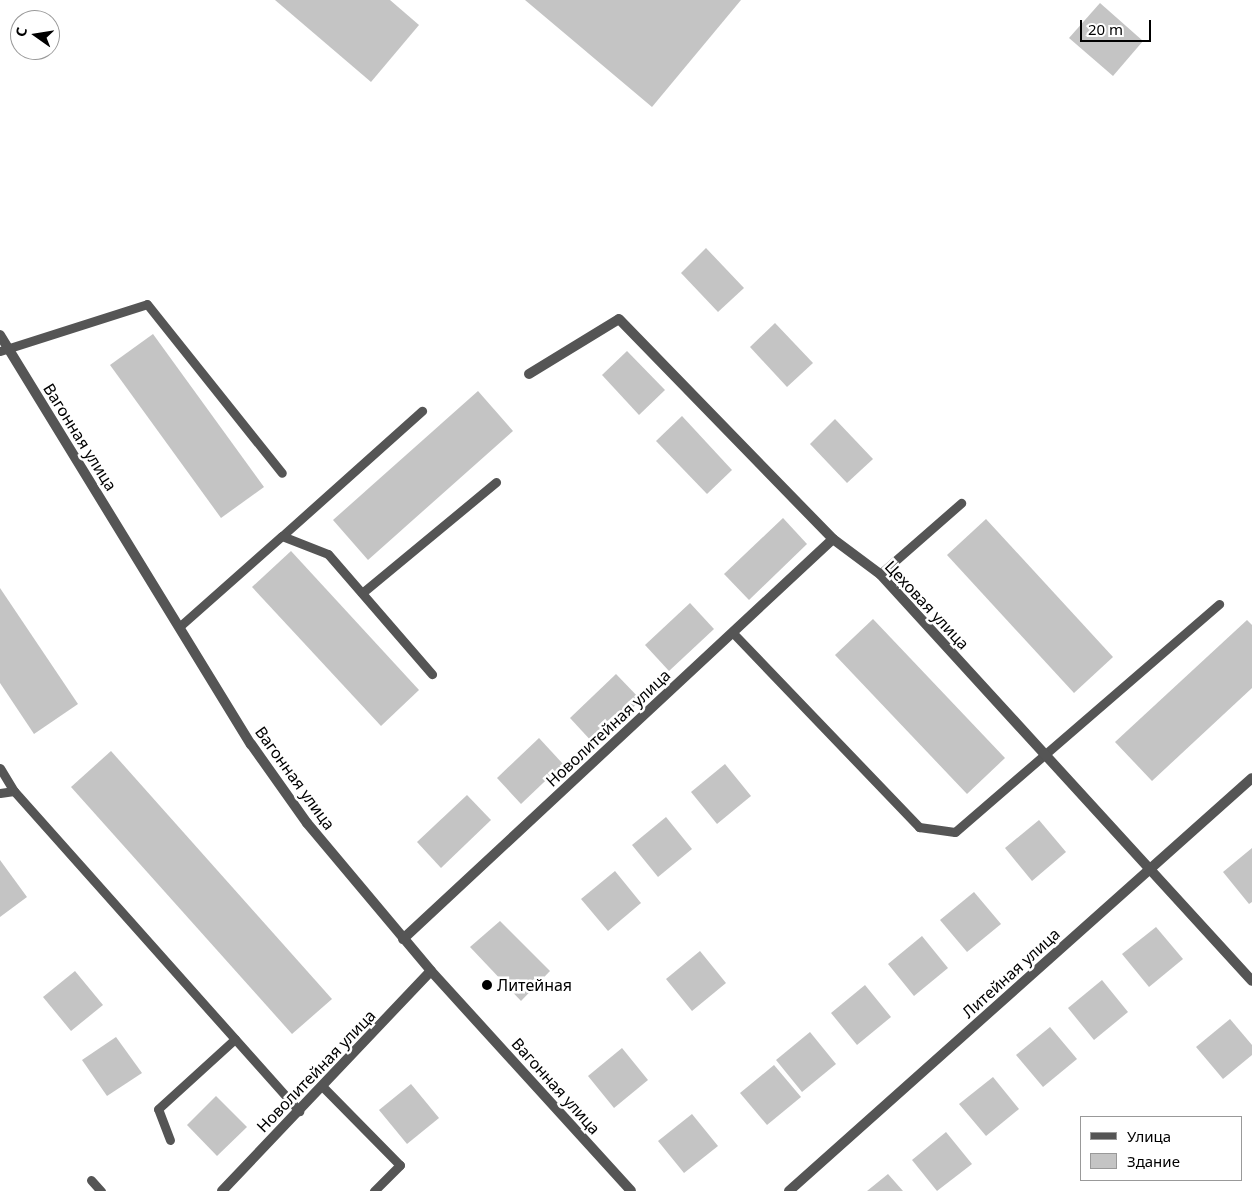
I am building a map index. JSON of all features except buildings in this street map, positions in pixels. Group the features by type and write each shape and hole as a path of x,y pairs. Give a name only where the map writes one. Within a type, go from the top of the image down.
{"street":[{"name":"Цеховая улица","path":"529,374 618,319 833,539 880,574 1252,981"},
{"name":"Вагонная улица","path":"0,334 4,349 251,744 307,823 432,972 631,1191"},
{"name":"Новолитейная улица","path":"404,938 833,539"},
{"name":"Литейная улица","path":"789,1191 1252,778"},
{"name":"Новолитейная улица","path":"222,1191 432,972"}],"lane":[{"path":"4,349 148,304 282,473"},
{"path":"179,627 422,411"},
{"path":"362,593 496,482"},
{"path":"880,574 961,503"},
{"path":"282,536 328,554 432,674"},
{"path":"733,632 920,827 955,832 1219,604"},
{"path":"0,768 14,791 299,1111"},
{"path":"0,793 14,791"},
{"path":"170,1140 158,1109 235,1039"},
{"path":"322,1086 400,1165 374,1191"},
{"path":"91,1180 100,1191"}],"place":[{"name":"Литейная","path":"487,985"}]}
